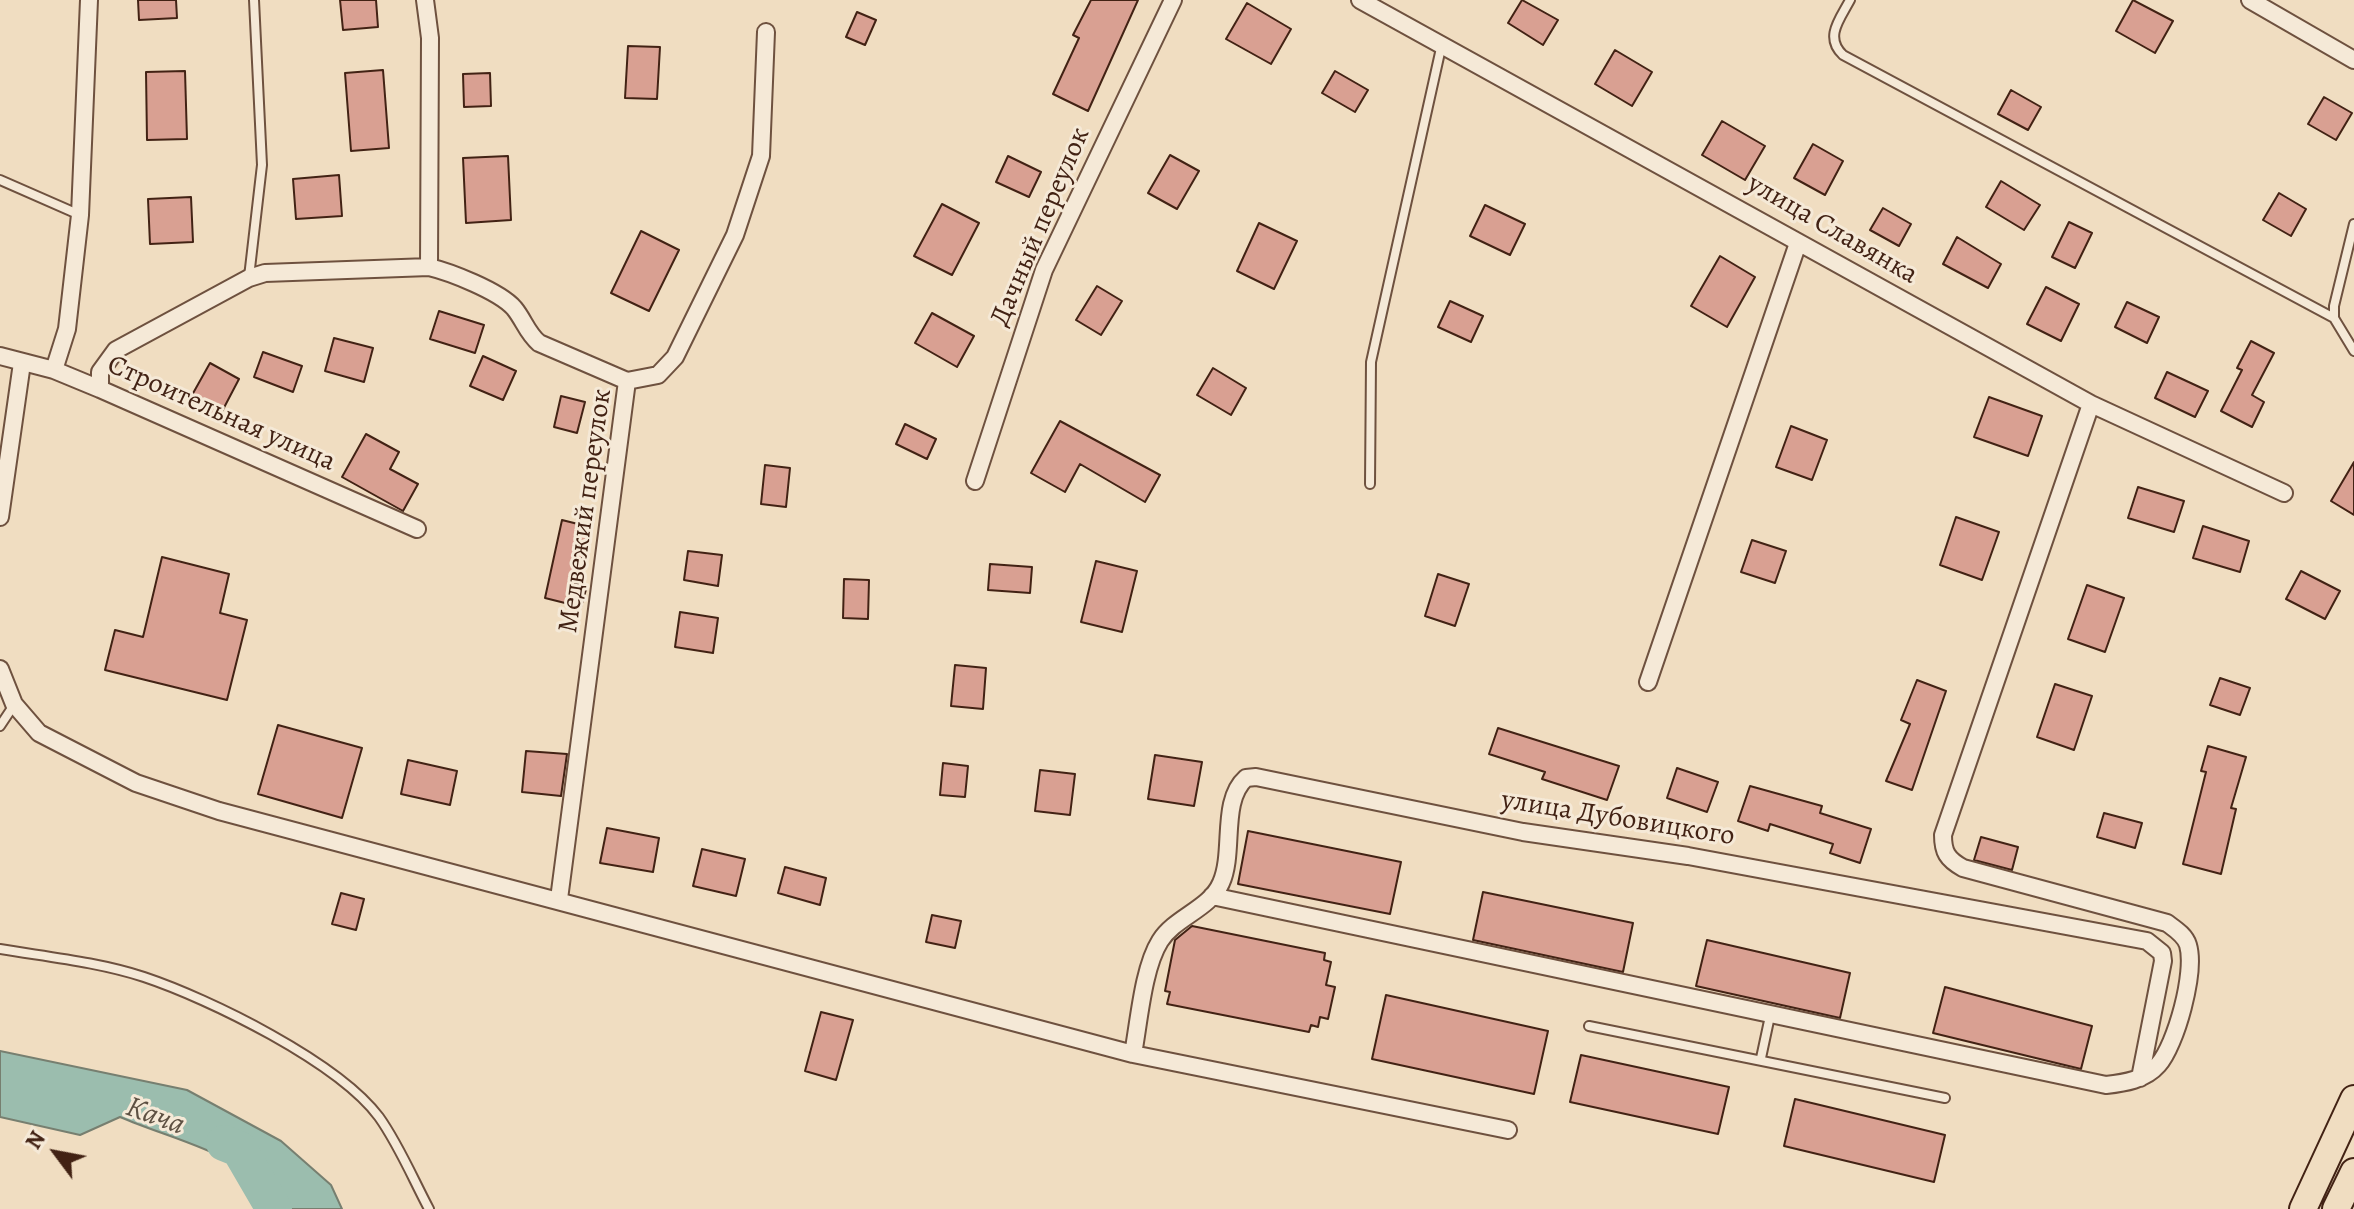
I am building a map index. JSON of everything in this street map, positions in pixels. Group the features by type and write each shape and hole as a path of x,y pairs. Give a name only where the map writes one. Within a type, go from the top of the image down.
{"main road":[{"path":"2303,1209 2354,1099"},
{"path":"2336,1209 2354,1172"}],"street":[{"path":"54,370 67,329 80,215 89,0"},
{"path":"425,0 430,38 429,267"},
{"name":"Дачный переулок","path":"975,481 1044,270 1173,0"},
{"name":"улица Славянка","path":"1360,0 1388,7 1441,48 1757,217 1798,243 2091,404 2284,493"},
{"path":"2250,0 2354,60"},
{"name":"Медвежий переулок","path":"559,899 627,381 658,375 675,357 735,235 761,156 766,32"},
{"path":"1648,682 1798,243"},
{"path":"100,389 100,372 116,350 249,278 265,273 429,267 446,271 504,300 514,308 529,334 539,343 627,381"},
{"name":"Строительная улица","path":"0,356 54,370 100,389 417,529"},
{"path":"0,517 22,363"},
{"path":"1212,896 2106,1085 2140,1078 2156,1067 2168,1050 2179,1021 2190,959 2188,943 2180,932 2167,923 1963,868 1950,861 1943,849 1943,835 2091,404"},
{"path":"0,669 14,704 39,733 136,783 219,811 1133,1054 1508,1130"},
{"name":"улица Дубовицкого","path":"1133,1054 1153,957 1160,941 1172,927 1212,896 1227,866 1234,795 1246,778 1256,777 1523,832 1688,856 2147,941 2162,953 2163,961 2140,1078"}],"lane":[{"path":"249,278 262,165 254,0"},
{"path":"1850,0 1833,37 1834,47 1843,55 2334,318 2354,351"},
{"path":"1370,484 1371,362 1441,48"},
{"path":"0,180 80,215"},
{"path":"2334,318 2354,224"},
{"path":"0,726 14,704"},
{"path":"0,949 144,977 222,1010 289,1047 349,1085 379,1118 429,1209"},
{"path":"1761,1058 1770,1016"},
{"path":"1589,1026 1761,1058 1945,1098"}],"water":[{"name":"Кача","path":"0,1051 187,1090 281,1141 331,1185 342,1209 287,1209 271,1190 233,1162 120,1117 80,1135 0,1117"}],"building":[{"path":"138,0 176,0 177,18 139,20"},
{"path":"340,0 376,0 378,27 343,30"},
{"path":"1091,0 1138,0 1088,111 1053,94 1079,38 1073,35"},
{"path":"1522,0 1558,20 1543,45 1508,23"},
{"path":"2133,0 2173,21 2155,53 2116,31"},
{"path":"1247,3 1291,29 1271,64 1226,39"},
{"path":"857,12 876,20 865,45 846,37"},
{"path":"628,46 660,47 657,99 625,98"},
{"path":"1615,50 1652,72 1632,106 1595,84"},
{"path":"383,70 389,148 351,151 345,73"},
{"path":"185,71 187,139 147,140 146,72"},
{"path":"1335,71 1368,90 1355,112 1322,93"},
{"path":"490,73 491,106 464,107 463,74"},
{"path":"2011,90 2041,107 2028,130 1998,114"},
{"path":"2324,97 2352,113 2336,140 2308,124"},
{"path":"1722,121 1765,146 1745,180 1702,155"},
{"path":"1813,144 1843,161 1825,195 1794,178"},
{"path":"1170,155 1199,171 1177,209 1148,193"},
{"path":"508,156 511,220 466,223 463,158"},
{"path":"1008,156 1041,172 1029,197 996,182"},
{"path":"339,175 342,216 296,219 293,179"},
{"path":"2001,181 2040,205 2024,230 1986,207"},
{"path":"2279,193 2306,209 2291,236 2263,220"},
{"path":"191,197 193,242 150,244 148,199"},
{"path":"942,204 979,223 952,275 914,256"},
{"path":"1485,205 1525,224 1510,255 1470,236"},
{"path":"1883,208 1911,224 1899,246 1870,230"},
{"path":"2069,222 2092,233 2075,268 2052,257"},
{"path":"1259,223 1297,241 1274,289 1237,271"},
{"path":"641,231 679,250 649,311 611,293"},
{"path":"1957,237 2001,264 1988,288 1943,264"},
{"path":"1720,256 1755,277 1727,327 1691,306"},
{"path":"1097,286 1122,301 1101,335 1076,320"},
{"path":"2046,287 2079,304 2061,341 2027,324"},
{"path":"1450,301 1483,316 1471,342 1438,327"},
{"path":"2127,302 2159,317 2147,343 2115,327"},
{"path":"439,311 484,325 475,353 430,339"},
{"path":"932,313 974,336 957,367 915,343"},
{"path":"334,338 373,348 364,382 325,371"},
{"path":"2251,341 2274,353 2252,395 2264,402 2252,427 2221,411 2242,370 2237,368"},
{"path":"263,352 302,366 293,392 254,377"},
{"path":"483,356 516,371 503,400 470,386"},
{"path":"210,363 239,379 217,421 187,404"},
{"path":"1213,368 1246,388 1231,415 1197,395"},
{"path":"2167,372 2208,391 2195,417 2155,398"},
{"path":"561,396 585,402 577,433 554,427"},
{"path":"1989,397 2042,416 2028,456 1974,437"},
{"path":"1060,421 1160,475 1145,502 1080,464 1065,492 1031,473"},
{"path":"905,424 936,439 927,459 896,444"},
{"path":"1791,426 1827,440 1812,480 1776,467"},
{"path":"366,434 399,452 390,469 418,484 403,511 342,477"},
{"path":"2354,462 2354,515 2331,501"},
{"path":"765,465 790,468 786,507 761,504"},
{"path":"2138,487 2184,501 2174,532 2128,518"},
{"path":"1956,517 1999,532 1982,580 1940,565"},
{"path":"562,520 590,527 575,583 587,586 581,607 545,598"},
{"path":"2203,526 2249,541 2240,572 2193,558"},
{"path":"1752,540 1786,551 1775,583 1741,572"},
{"path":"688,551 722,555 718,586 684,580"},
{"path":"162,557 229,574 220,613 247,620 227,700 105,670 115,630 143,637"},
{"path":"1096,561 1137,571 1122,632 1081,622"},
{"path":"990,564 1032,567 1030,593 988,590"},
{"path":"2301,571 2340,591 2325,619 2286,599"},
{"path":"1438,574 1469,584 1455,626 1425,616"},
{"path":"844,579 869,580 868,619 843,618"},
{"path":"2087,585 2124,598 2105,652 2068,639"},
{"path":"680,612 718,618 713,653 675,647"},
{"path":"955,665 986,668 983,709 951,706"},
{"path":"2220,678 2250,688 2240,715 2210,705"},
{"path":"1917,680 1946,691 1912,790 1886,781 1910,724 1901,720"},
{"path":"2055,684 2092,696 2074,750 2037,737"},
{"path":"278,725 362,748 342,818 258,794"},
{"path":"1498,728 1619,766 1607,800 1542,779 1545,772 1489,754"},
{"path":"2208,746 2246,757 2231,808 2236,809 2221,874 2183,864 2206,772 2201,771"},
{"path":"526,751 567,754 561,796 522,792"},
{"path":"1155,755 1202,762 1194,806 1148,799"},
{"path":"408,760 457,771 450,805 401,794"},
{"path":"943,763 968,766 965,797 940,795"},
{"path":"1677,768 1718,782 1707,812 1667,798"},
{"path":"1040,770 1075,774 1070,815 1035,811"},
{"path":"1750,786 1822,806 1820,813 1871,829 1860,863 1830,853 1833,844 1770,824 1768,831 1738,821"},
{"path":"2104,813 2142,823 2135,848 2097,837"},
{"path":"607,828 659,838 653,872 600,863"},
{"path":"1248,831 1401,862 1390,914 1238,884"},
{"path":"1981,837 2018,847 2012,870 1974,860"},
{"path":"702,849 745,859 736,896 693,886"},
{"path":"785,867 826,878 820,905 778,893"},
{"path":"1483,892 1633,923 1623,972 1473,940"},
{"path":"341,893 364,899 356,930 332,924"},
{"path":"932,915 961,921 955,948 926,942"},
{"path":"1192,926 1325,953 1324,960 1331,962 1326,985 1335,987 1328,1019 1320,1017 1318,1027 1311,1025 1309,1032 1167,1004 1170,992 1165,991 1175,940"},
{"path":"1707,940 1850,973 1840,1018 1696,986"},
{"path":"1945,987 2092,1026 2081,1069 1933,1033"},
{"path":"1386,995 1548,1031 1534,1094 1372,1059"},
{"path":"821,1012 853,1020 836,1080 805,1071"},
{"path":"1581,1055 1729,1087 1718,1134 1570,1102"},
{"path":"1795,1099 1945,1135 1934,1182 1784,1146"}],"waterway":[{"name":"Кача","path":"224,1143 239,1149 274,1209"}]}
